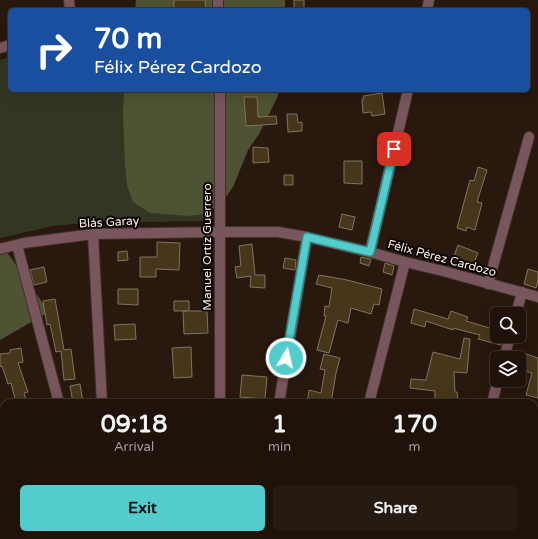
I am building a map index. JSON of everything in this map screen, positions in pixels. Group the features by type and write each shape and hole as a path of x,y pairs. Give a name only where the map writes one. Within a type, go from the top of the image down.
{"street":[{"name":"Manuel Ortíz Guerrero","path":"220,92 220,399"},
{"path":"370,252 408,92"},
{"path":"488,284 529,137"},
{"name":"Blás Garay","path":"0,249 59,238 93,234 220,232"},
{"name":"Félix Pérez Cardozo","path":"220,232 278,232 307,237 443,270 538,297"},
{"path":"93,234 102,399"},
{"path":"280,399 307,237"},
{"path":"17,245 59,399"},
{"path":"370,399 405,262"},
{"path":"518,307 522,292"},
{"path":"493,399 496,387"}],"green space":[{"path":"136,0 285,0 285,8 135,8"},
{"path":"8,58 8,92 148,92 211,104 213,219 208,221 85,223 53,226 0,238 0,60"},
{"path":"124,92 278,92 259,134 248,150 233,187 221,204 205,214 187,216 150,213 133,202 127,185 123,112"},
{"path":"2,245 49,312 0,340 0,246"}],"building":[{"path":"174,0 205,0 206,8 174,8"},
{"path":"294,0 304,0 304,8 294,8"},
{"path":"382,93 385,114 372,116 371,112 363,113 363,96"},
{"path":"244,97 257,97 258,117 276,116 277,124 246,126"},
{"path":"287,114 297,114 298,123 302,122 302,131 288,132"},
{"path":"253,147 268,148 269,162 253,163"},
{"path":"344,161 362,161 362,184 344,183"},
{"path":"478,167 487,170 477,202 482,203 475,230 467,227 466,231 457,228 470,180 474,181"},
{"path":"284,175 293,175 293,185 284,185"},
{"path":"342,214 355,217 352,230 339,227"},
{"path":"157,242 180,243 179,270 156,269 156,277 140,277 140,257 157,257"},
{"path":"252,244 255,275 265,275 265,288 250,287 251,276 237,278 235,267 241,266 239,246"},
{"path":"458,245 478,253 472,267 453,259"},
{"path":"127,251 128,260 118,261 118,252"},
{"path":"361,257 371,259 369,266 360,263"},
{"path":"285,258 296,260 295,270 283,268"},
{"path":"385,263 394,266 392,275 383,272"},
{"path":"44,267 47,282 34,285 30,270"},
{"path":"528,269 538,272 536,288 524,284"},
{"path":"319,275 382,289 379,305 374,304 371,314 351,308 348,323 338,320 329,353 317,350 326,316 324,316 325,306 329,307 332,288 316,284"},
{"path":"118,289 138,289 138,305 118,304"},
{"path":"55,299 64,350 71,349 75,379 64,380 61,351 56,352 50,324 47,325 43,301"},
{"path":"174,301 189,301 189,311 207,311 208,333 184,334 183,311 174,311"},
{"path":"414,309 448,319 451,311 468,317 466,321 490,328 490,342 478,339 480,335 453,328 453,330 426,321 425,327 411,323"},
{"path":"135,324 136,339 115,340 114,325"},
{"path":"464,338 470,339 467,373 454,372 455,392 457,392 458,399 435,399 435,391 410,388 411,379 426,380 433,352 460,359"},
{"path":"191,347 192,377 174,378 172,348"},
{"path":"21,348 23,362 18,363 28,392 24,393 26,399 15,399 11,383 8,384 2,366 0,367 0,354 10,353 10,350"},
{"path":"324,354 340,358 332,399 308,399 309,390 321,393 325,370 320,369"},
{"path":"526,354 538,358 538,398 526,395 532,373 526,371"},
{"path":"242,375 267,377 265,399 240,397"},
{"path":"80,384 82,399 72,399 70,386"}],"route":[{"path":"286,358 307,237 370,252 394,149"}]}
